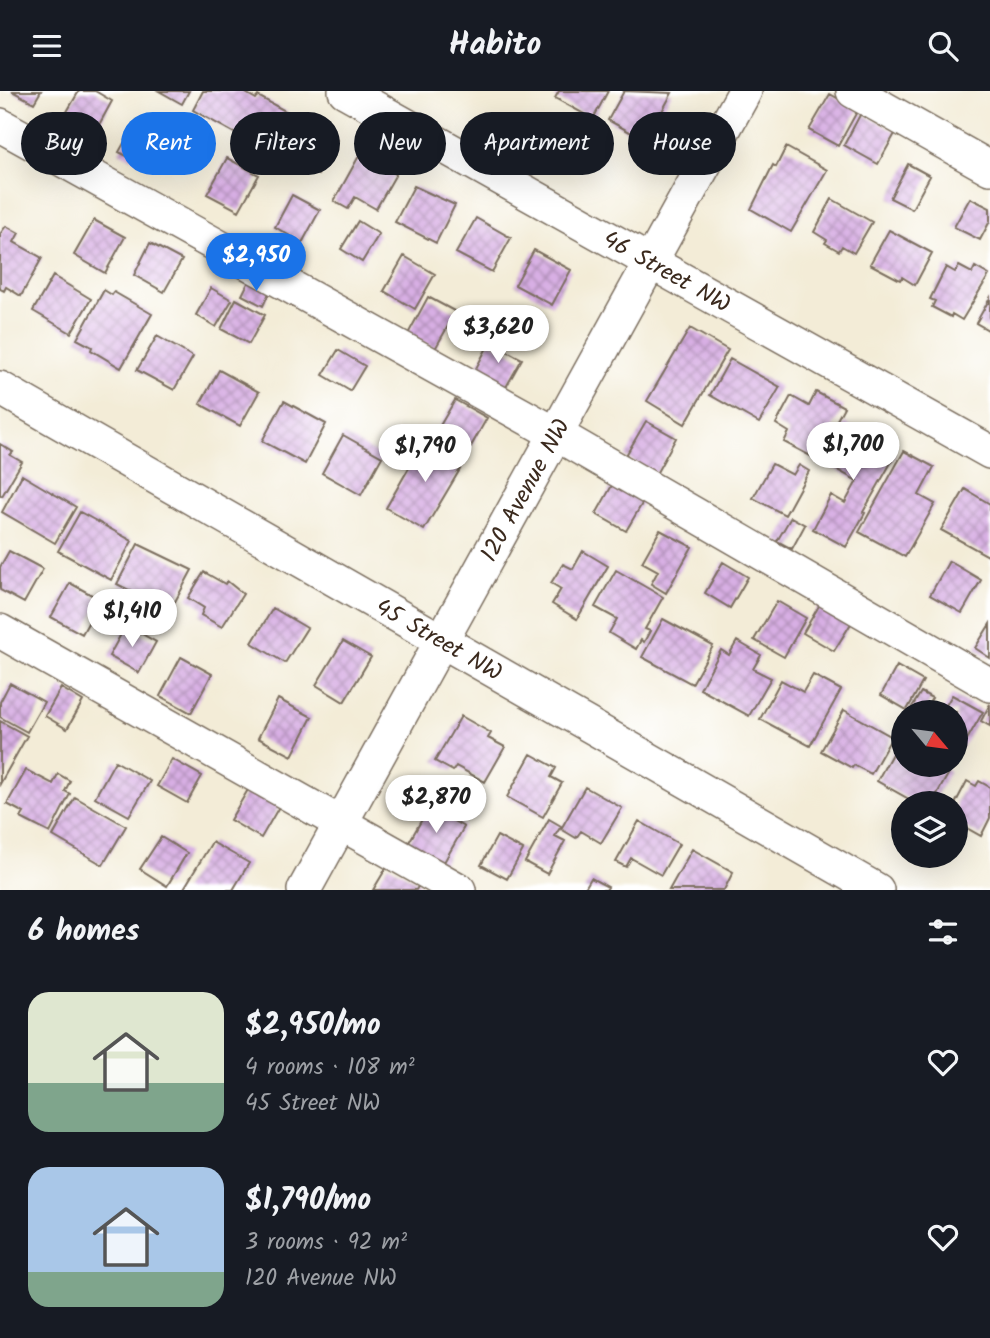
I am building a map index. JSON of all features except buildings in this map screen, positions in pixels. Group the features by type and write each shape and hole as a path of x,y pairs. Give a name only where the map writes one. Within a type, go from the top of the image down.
{"street":[{"name":"46 Street NW","path":"345,91 990,452"},
{"name":"120 Avenue NW","path":"304,890 746,91"},
{"path":"853,91 990,168"},
{"path":"0,125 556,435 990,685"},
{"name":"45 Street NW","path":"0,388 877,890"},
{"path":"0,631 459,890"}]}
